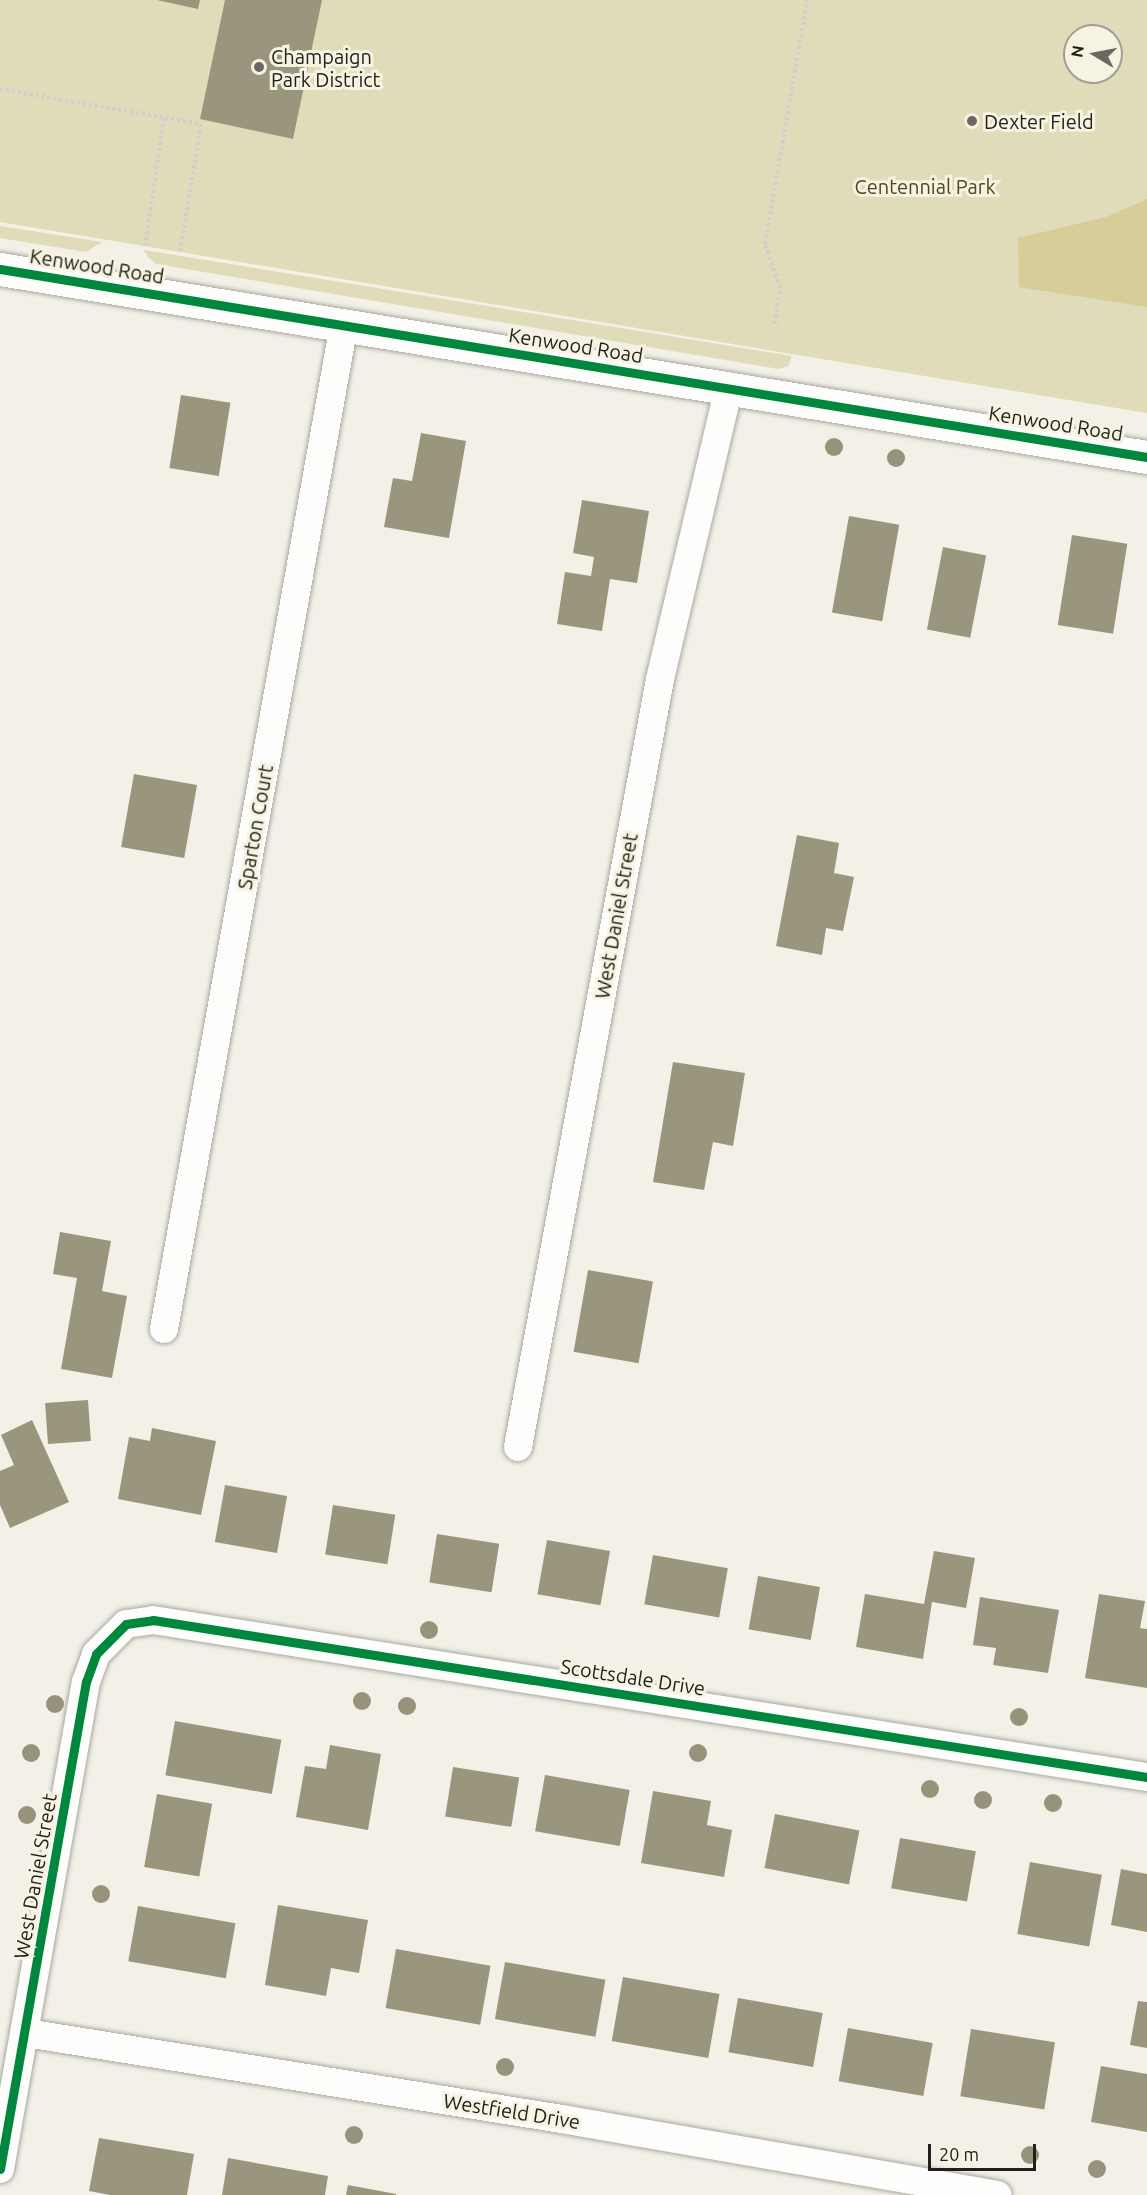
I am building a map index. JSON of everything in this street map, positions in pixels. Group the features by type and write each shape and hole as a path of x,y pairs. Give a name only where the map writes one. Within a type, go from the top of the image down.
{"street":[{"name":"Kenwood Road","path":"0,269 1147,457"},
{"name":"Sparton Court","path":"164,1329 344,325"},
{"name":"West Daniel Street","path":"518,1447 660,679 729,388"},
{"name":"Scottsdale Drive","path":"116,1632 126,1624 153,1620 1147,1777"},
{"name":"West Daniel Street","path":"0,2169 26,2033 86,1682 96,1654 116,1632"},
{"name":"Westfield Drive","path":"26,2033 562,2119 997,2195"}],"path":[{"path":"775,324 780,288 765,244 807,0"},
{"path":"0,89 201,124 180,251"},
{"path":"145,246 164,117"}],"green space":[{"name":"Centennial Park","path":"0,0 1147,0 1147,413 0,222"},
{"path":"0,226 102,242 86,252 0,238"},
{"path":"144,250 792,356 788,366 779,369 156,264"}],"shaded area":[{"path":"1147,199 1147,307 1019,287 1018,238 1106,217"}],"building":[{"path":"157,0 200,0 198,9"},
{"name":"Champaign Park District","path":"225,0 322,0 293,139 200,119"},
{"path":"181,395 230,403 219,476 169,468"},
{"path":"421,433 466,441 449,538 384,527 393,478 412,481"},
{"path":"582,500 649,511 637,583 610,579 602,631 557,624 565,572 591,576 594,557 573,553"},
{"path":"849,516 899,525 882,621 832,613"},
{"path":"1072,535 1127,544 1113,634 1058,625"},
{"path":"943,547 986,555 970,638 927,629"},
{"path":"134,774 197,785 184,858 121,847"},
{"path":"797,835 839,843 834,873 854,877 843,931 826,928 822,955 776,946"},
{"path":"673,1062 745,1073 733,1146 713,1142 704,1190 653,1182"},
{"path":"60,1232 111,1241 102,1291 127,1296 112,1378 61,1369 77,1278 53,1274"},
{"path":"588,1270 653,1281 639,1363 574,1352"},
{"path":"88,1400 91,1441 48,1444 45,1403"},
{"path":"32,1420 69,1502 10,1528 0,1505 0,1471 14,1465 1,1435"},
{"path":"152,1428 216,1441 201,1515 118,1499 129,1437 150,1441"},
{"path":"225,1485 287,1496 277,1553 215,1542"},
{"path":"333,1505 395,1515 387,1564 325,1554"},
{"path":"437,1534 499,1544 492,1592 429,1582"},
{"path":"547,1540 610,1551 600,1605 537,1594"},
{"path":"934,1551 975,1558 966,1608 932,1602 923,1659 856,1647 865,1594 924,1604"},
{"path":"653,1555 728,1568 719,1617 644,1604"},
{"path":"758,1576 820,1587 811,1640 749,1629"},
{"path":"1099,1594 1145,1601 1140,1628 1147,1629 1147,1688 1085,1678"},
{"path":"980,1597 1059,1610 1048,1673 993,1665 996,1648 973,1645"},
{"path":"175,1721 281,1740 272,1794 165,1775"},
{"path":"330,1745 381,1754 368,1830 296,1817 305,1766 326,1769"},
{"path":"453,1767 519,1777 511,1827 445,1816"},
{"path":"545,1775 630,1790 620,1846 535,1831"},
{"path":"653,1791 711,1801 707,1825 732,1830 724,1877 641,1863"},
{"path":"157,1794 212,1804 199,1877 144,1867"},
{"path":"775,1814 859,1830 849,1884 765,1868"},
{"path":"900,1838 976,1851 967,1902 891,1888"},
{"path":"1030,1862 1102,1875 1089,1947 1017,1934"},
{"path":"1121,1869 1147,1874 1147,1932 1111,1925"},
{"path":"278,1905 368,1920 359,1973 331,1968 326,1996 265,1985"},
{"path":"138,1906 235,1923 226,1978 128,1961"},
{"path":"396,1949 491,1966 480,2025 386,2008"},
{"path":"505,1962 605,1980 595,2037 495,2019"},
{"path":"623,1977 720,1994 708,2058 612,2041"},
{"path":"738,1998 823,2013 813,2067 728,2052"},
{"path":"1138,2001 1147,2002 1147,2048 1130,2045"},
{"path":"848,2028 933,2043 923,2096 839,2081"},
{"path":"971,2029 1055,2042 1044,2109 960,2096"},
{"path":"1101,2066 1147,2074 1147,2132 1091,2122"},
{"path":"99,2138 194,2154 187,2195 110,2195 89,2191"},
{"path":"228,2158 328,2176 325,2195 222,2195"},
{"path":"348,2185 396,2194 396,2195 346,2195"}],"cycle path":[{"path":"0,269 1147,457"},
{"path":"0,2169 86,1682 96,1654 126,1624 153,1620 1147,1777"}],"place":[{"name":"Champaign Park District","path":"259,67"},
{"name":"Dexter Field","path":"972,121"}]}
